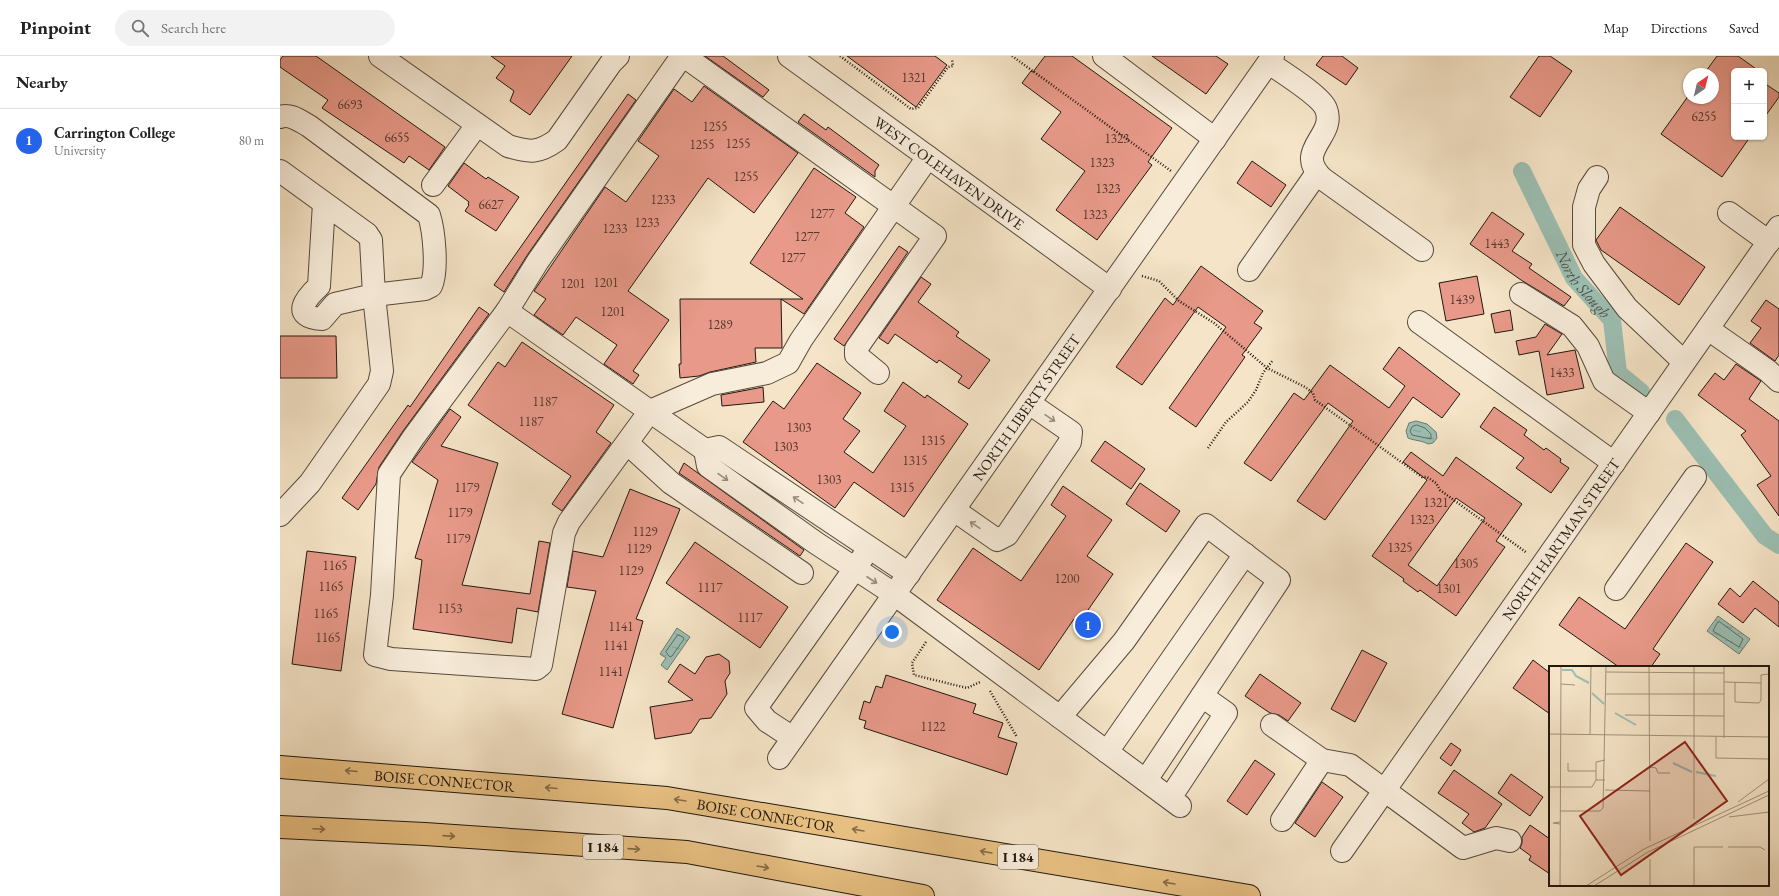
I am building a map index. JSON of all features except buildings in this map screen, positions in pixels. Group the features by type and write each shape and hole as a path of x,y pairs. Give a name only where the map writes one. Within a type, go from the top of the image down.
{"highway":[{"name":"BOISE CONNECTOR","path":"280,767 311,768 667,798 1249,896"},
{"name":"I 184","path":"280,827 433,835 687,852 923,896"}],"street":[{"path":"380,56 508,146 522,150 535,151 547,147 558,140 611,63 618,56"},
{"path":"878,374 856,355 856,349 935,236 893,207 683,56 538,261 507,311 413,438 389,474 382,595 375,655 391,659 536,669 541,665 564,533 569,522 650,411 712,384 767,373 788,363 801,340 893,207 928,156"},
{"name":"WEST COLEHAVEN DRIVE","path":"789,56 1110,289"},
{"path":"1104,56 1215,139"},
{"path":"1271,59 1318,98 1326,110 1326,128 1316,143 1312,158 1313,169 1422,250"},
{"name":"NORTH LIBERTY STREET","path":"779,758 1271,59"},
{"path":"280,117 284,115 291,116 309,126 429,215 432,224 434,272 431,286 425,289 374,295 335,304 322,319 313,318 306,315 304,301 319,286 324,203"},
{"path":"433,185 477,125"},
{"path":"280,171 367,234 370,240 382,371 379,384 310,483 280,515"},
{"path":"1249,270 1317,173"},
{"path":"1597,177 1589,189 1584,208 1584,245 1594,264 1627,308 1684,362"},
{"path":"1729,213 1774,235"},
{"name":"NORTH HARTMAN STREET","path":"1342,851 1774,235"},
{"path":"1522,294 1572,326 1588,346 1604,381 1649,413"},
{"path":"507,311 705,450 708,466 854,568 894,594 1175,802 1226,713 1202,696"},
{"path":"1419,322 1614,463"},
{"path":"1708,329 1768,371 1779,381"},
{"path":"954,510 997,540 1007,535 1070,442 1071,432 1029,403"},
{"path":"627,442 671,483 802,572"},
{"path":"705,450 719,447 909,574"},
{"path":"1616,589 1695,477"},
{"path":"1060,716 1124,641 1206,525 1245,554 1279,580 1146,780"},
{"path":"793,738 768,721 756,708 869,548"},
{"path":"1107,752 1245,554"},
{"path":"1272,725 1322,760 1350,765 1463,848 1496,838 1510,841"},
{"path":"1282,820 1322,760"}],"path":[{"path":"840,56 911,109 918,108 948,67 953,66 952,59"},
{"path":"1012,56 1171,170"},
{"path":"1137,272 1146,278 1160,281 1179,301 1214,323 1267,368 1305,387 1313,393 1316,400 1422,477 1427,476 1436,483 1440,490 1531,555"},
{"path":"1208,448 1226,422 1248,402 1273,360"},
{"path":"928,639 912,663 914,675 967,688 984,680"},
{"path":"988,686 1017,737"}],"water":[{"path":"1416,421 1427,424 1436,432 1437,438 1433,443 1428,444 1408,438 1406,431 1409,423"},
{"path":"1718,616 1750,639 1739,654 1707,631"},
{"path":"677,628 690,637 667,670 661,665 666,658 660,654"}],"waterway":[{"name":"North Slough","path":"1522,171 1574,278 1612,320 1618,373 1641,392"},
{"name":"North Slough","path":"1675,419 1765,536 1779,545"}],"place":[{"name":"Carrington College","path":"1088,625"}]}
